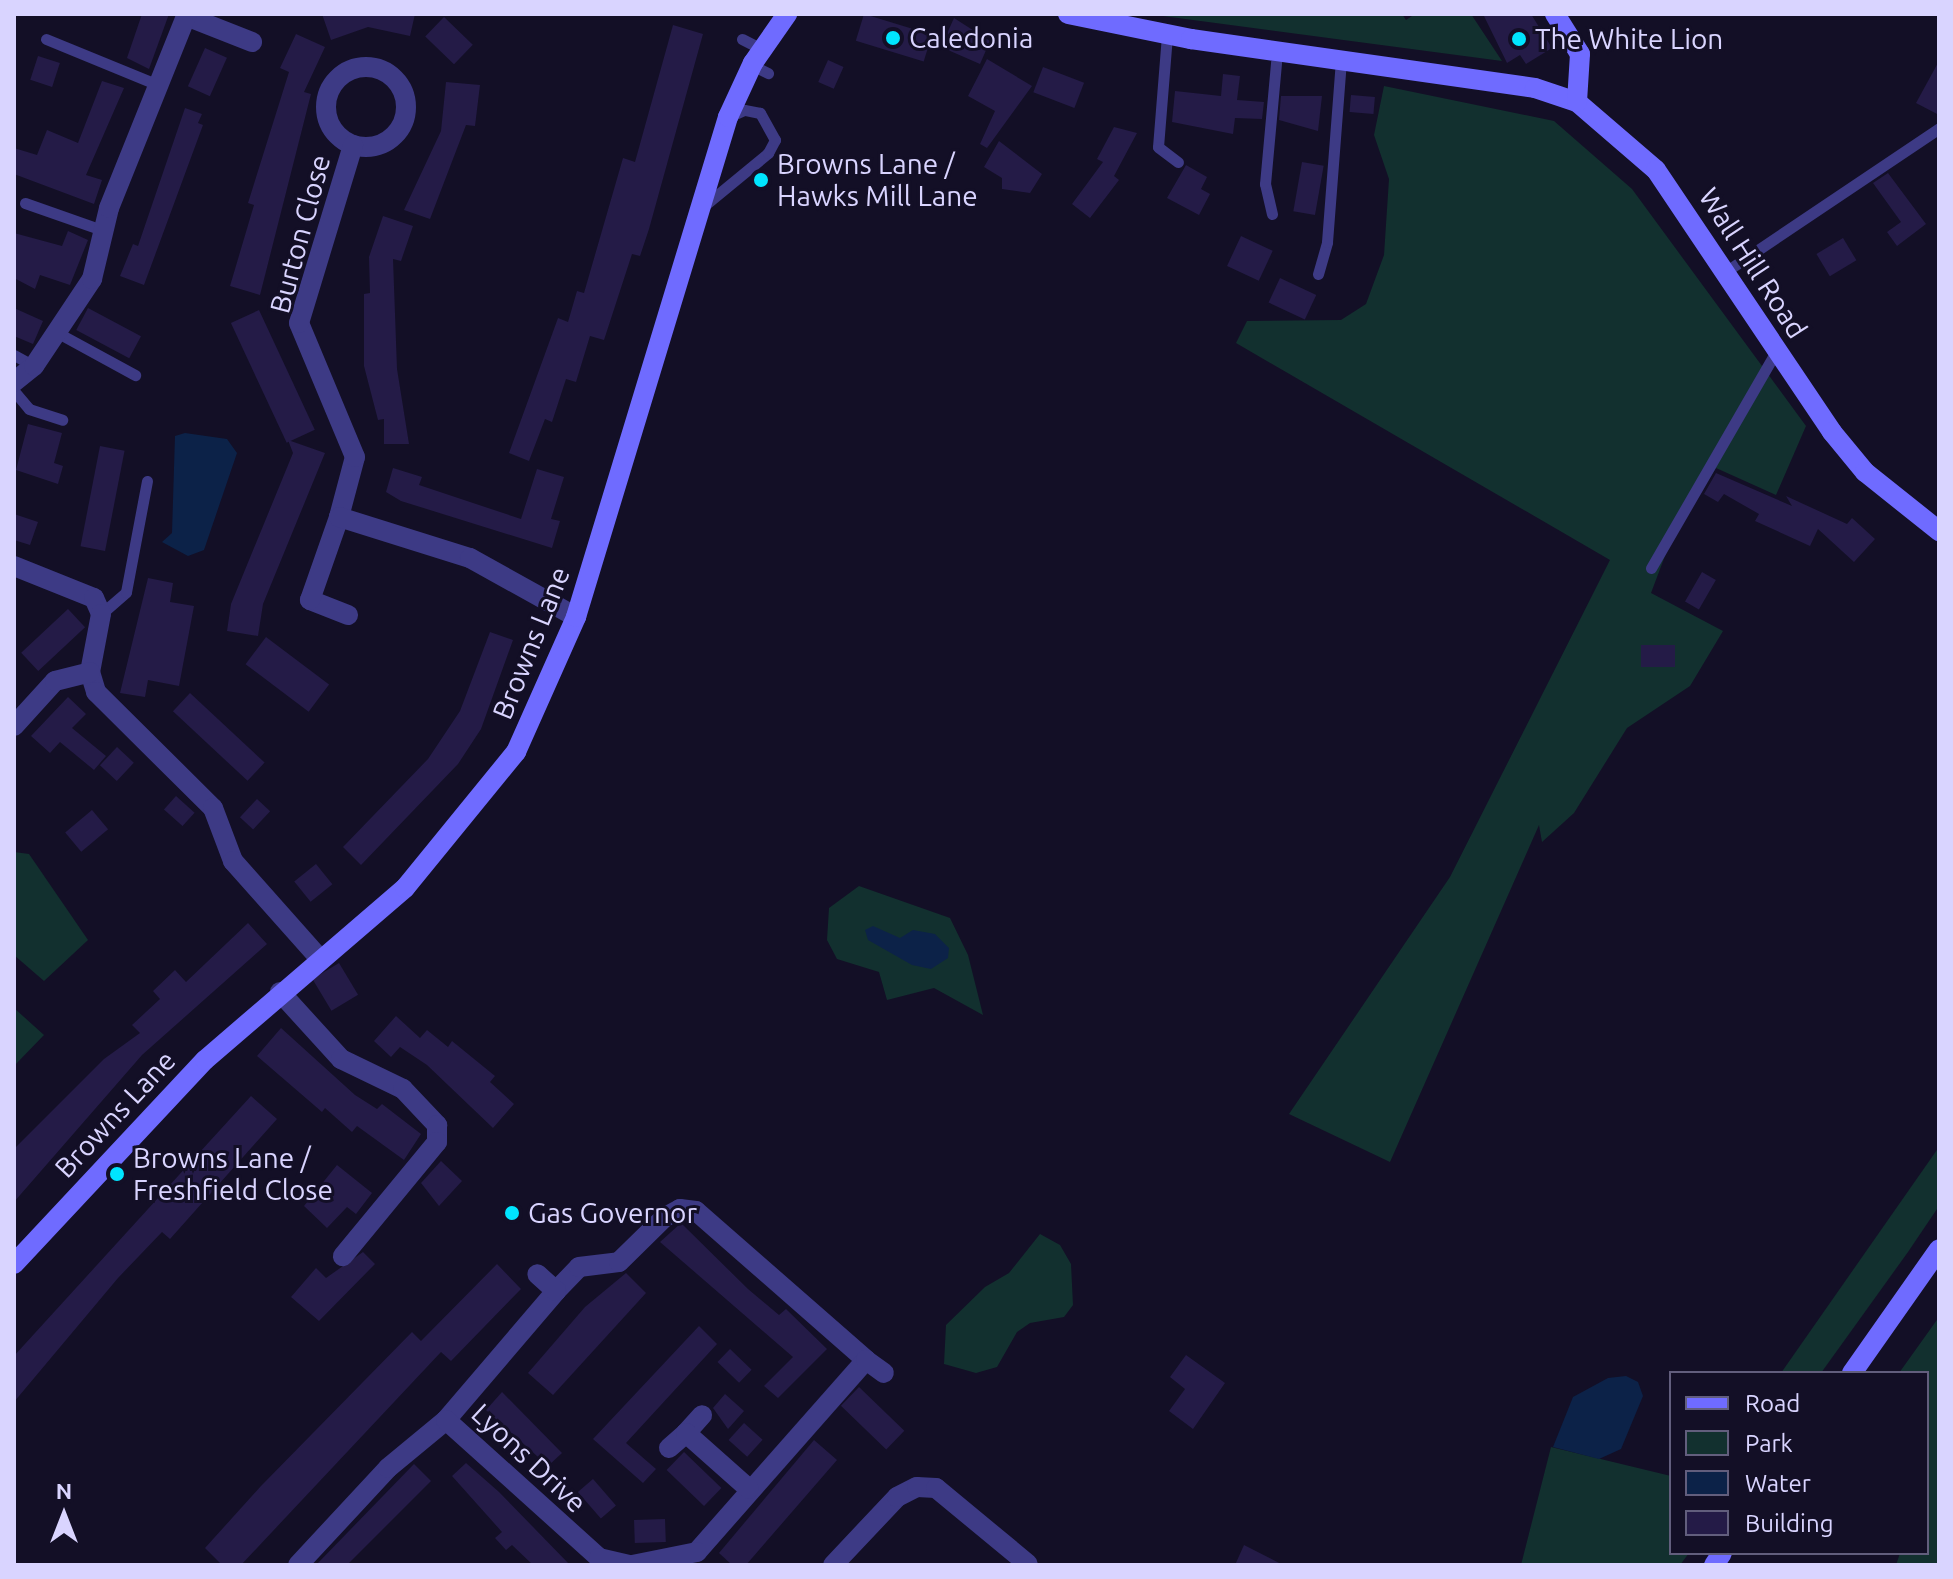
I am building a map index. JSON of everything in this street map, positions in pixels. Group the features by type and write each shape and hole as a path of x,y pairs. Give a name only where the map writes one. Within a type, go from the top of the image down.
{"street":[{"name":"Browns Lane","path":"14,1264 195,1070 280,992 405,888 480,803 544,699 576,617 728,117 787,14"},
{"path":"1068,14 1167,35 1535,88 1577,102 1580,54 1555,14"},
{"path":"14,382 34,366 92,279 105,231 186,15 252,42"},
{"name":"Burton Close","path":"352,68 383,70 404,94 403,122 381,144 353,145 328,122 328,90 352,68"},
{"name":"Wall Hill Road","path":"1577,102 1656,170 1728,270 1777,350 1865,472 1939,531"},
{"name":"Burton Close","path":"348,615 310,600 339,517 355,457 299,323 353,145"},
{"path":"339,517 470,558 576,617"},
{"path":"14,566 88,593 101,614 90,672 104,701 213,808 233,861 320,959"},
{"path":"14,726 55,681 90,672"},
{"path":"280,992 341,1059 403,1089 437,1125 437,1142 343,1256"},
{"path":"446,1420 579,1267 619,1262 665,1217 680,1209 696,1211 884,1373"},
{"path":"1853,1371 1939,1249"},
{"path":"537,1274 556,1291"},
{"name":"Lyons Drive","path":"298,1565 388,1468 446,1420 599,1558 630,1565 697,1552 749,1489 866,1360"},
{"path":"669,1448 702,1415"},
{"path":"686,1433 749,1489"},
{"path":"833,1565 897,1497 917,1487 936,1488 1028,1564"}],"lane":[{"path":"1167,35 1156,133 1161,151 1178,162"},
{"path":"46,39 158,85"},
{"path":"742,39 761,63"},
{"path":"1272,214 1265,184 1277,51"},
{"path":"1318,274 1327,242 1341,60"},
{"path":"701,208 768,153 775,140 760,113 744,110 728,117"},
{"path":"1728,270 1939,128"},
{"path":"25,203 105,231"},
{"path":"58,333 135,375"},
{"path":"1651,568 1777,350"},
{"path":"14,355 34,366"},
{"path":"14,391 29,409 62,420"},
{"path":"101,614 126,592 147,481"}],"green space":[{"path":"1148,14 1402,14 1406,20 1415,14 1471,14 1502,61"},
{"path":"1384,86 1554,121 1632,189 1806,426 1776,495 1716,468 1671,540 1651,593 1723,631 1690,686 1627,728 1574,813 1542,842 1539,825 1390,1162 1289,1114 1450,877 1610,560 1236,343 1247,321 1341,320 1366,304 1384,255 1389,179 1374,135"},
{"path":"14,852 29,854 88,940 44,981 14,955"},
{"path":"859,886 950,918 968,955 983,1015 934,988 887,1000 879,972 837,959 827,940 829,908"},
{"path":"14,1008 44,1035 14,1066"},
{"path":"1939,1147 1939,1206 1908,1252 1822,1371 1782,1371"},
{"path":"1040,1234 1060,1245 1071,1264 1073,1305 1064,1317 1030,1323 1017,1332 997,1367 976,1373 944,1364 946,1325 985,1287 1009,1273"},
{"path":"1939,1317 1939,1565 1896,1565 1899,1555 1929,1555 1929,1371 1900,1371"},
{"path":"1551,1447 1669,1476 1669,1555 1688,1555 1680,1565 1521,1565"}],"water":[{"path":"185,433 227,439 237,453 204,550 188,556 162,542 172,533 175,436"},
{"path":"873,926 900,938 913,930 935,934 949,948 948,958 931,969 912,965 868,940 865,930"},
{"path":"1626,1376 1638,1382 1643,1396 1621,1449 1599,1459 1553,1447 1573,1397 1608,1378"}],"building":[{"path":"142,14 169,14 149,69 127,58"},
{"path":"322,14 415,14 410,36 368,27 331,40"},
{"name":"Caledonia","path":"864,14 932,35 924,62 856,41"},
{"name":"The White Lion","path":"1483,14 1531,14 1552,48 1526,64 1520,55 1507,63"},
{"path":"444,17 473,45 454,64 425,36"},
{"path":"954,18 990,41 980,64 941,47"},
{"path":"673,25 703,34 649,229 640,256 632,254 604,340 590,336 576,382 566,379 552,422 545,419 529,461 509,453 558,318 568,322 577,291 584,293 623,158 635,162"},
{"path":"296,34 325,47 304,92 311,94 260,295 230,286 254,205 248,203 289,72 280,68"},
{"path":"205,48 227,58 210,96 188,86"},
{"path":"38,56 60,63 52,87 30,80"},
{"path":"987,59 1032,86 987,148 980,144 995,111 968,96"},
{"path":"828,60 844,67 834,89 818,82"},
{"path":"1939,61 1939,115 1916,103"},
{"path":"1043,67 1084,83 1074,108 1033,92"},
{"path":"1223,74 1240,76 1237,100 1264,102 1262,119 1235,118 1233,134 1172,122 1175,91 1221,96"},
{"path":"102,81 124,88 86,175 102,180 94,204 14,174 14,148 37,155 47,130 78,143"},
{"path":"446,82 480,85 475,126 466,125 430,219 404,210 441,131"},
{"path":"1351,95 1375,97 1373,114 1350,112"},
{"path":"1281,96 1322,96 1318,131 1279,120"},
{"path":"185,108 202,114 198,123 203,125 144,285 120,276 133,244 138,246"},
{"path":"1114,127 1137,133 1114,176 1119,180 1090,218 1072,204 1103,162 1097,159"},
{"path":"999,141 1042,174 1030,193 1002,189 1002,178 984,167"},
{"path":"1302,162 1324,166 1315,215 1293,211"},
{"path":"1186,165 1207,177 1201,189 1210,194 1199,215 1167,198"},
{"path":"1888,173 1926,224 1897,246 1887,232 1901,222 1873,183"},
{"path":"383,216 413,226 401,261 393,259 397,369 409,444 384,444 384,419 378,420 364,366 364,294 370,293 369,257"},
{"path":"68,231 88,240 70,285 40,275 35,289 14,278 14,233 62,246"},
{"path":"1241,236 1273,251 1259,281 1227,266"},
{"path":"1843,238 1856,260 1830,276 1816,254"},
{"path":"1280,278 1316,295 1305,319 1269,302"},
{"path":"14,308 43,321 33,344 14,336"},
{"path":"88,308 141,336 129,358 76,330"},
{"path":"259,310 315,430 287,443 231,323"},
{"path":"28,424 62,433 54,463 63,466 58,484 16,470"},
{"path":"288,440 325,453 263,604 258,636 227,631 231,604 293,453"},
{"path":"100,446 125,451 105,551 81,546"},
{"path":"393,468 422,477 419,485 521,519 537,469 564,477 551,519 560,521 552,548 401,501 386,492"},
{"path":"1716,473 1792,506 1786,496 1847,524 1852,518 1875,539 1854,562 1818,529 1810,546 1755,521 1759,514 1724,494 1718,502 1704,494"},
{"path":"14,514 38,522 30,545 14,540"},
{"path":"1702,572 1716,580 1699,609 1685,601"},
{"path":"148,578 173,583 170,602 194,606 179,686 148,680 145,697 120,693"},
{"path":"68,609 85,627 38,671 21,653"},
{"path":"490,632 513,640 481,729 458,764 361,865 343,847 428,759 460,711"},
{"path":"266,637 329,685 309,712 246,664"},
{"path":"1641,645 1675,645 1675,667 1641,667"},
{"path":"190,693 265,763 248,781 173,711"},
{"path":"68,697 86,714 72,728 106,756 94,770 60,742 50,753 31,736"},
{"path":"117,747 134,763 117,781 100,765"},
{"path":"176,796 195,813 183,826 164,809"},
{"path":"257,799 270,811 253,830 240,817"},
{"path":"92,810 108,829 81,852 65,832"},
{"path":"316,864 332,884 311,902 294,882"},
{"path":"248,923 267,944 142,1055 14,1202 14,1149 104,1059 140,1033 132,1025 160,999 153,991 175,970 186,982"},
{"path":"339,963 358,995 331,1011 312,979"},
{"path":"396,1016 420,1038 427,1030 448,1047 452,1041 495,1076 490,1082 514,1104 493,1128 427,1065 400,1047 391,1057 374,1041"},
{"path":"281,1028 355,1095 377,1109 382,1104 421,1134 404,1160 357,1126 352,1132 325,1108 322,1112 257,1056"},
{"path":"251,1096 277,1119 170,1239 162,1232 118,1278 14,1402 14,1356"},
{"path":"441,1161 462,1181 439,1206 421,1183"},
{"path":"337,1165 372,1193 356,1214 347,1207 327,1228 304,1206"},
{"path":"681,1223 748,1289 779,1315 786,1309 827,1349 778,1398 764,1386 793,1357 660,1242"},
{"path":"363,1252 375,1264 319,1321 291,1297 316,1268 326,1278"},
{"path":"497,1264 521,1289 451,1361 441,1352 241,1565 222,1565 205,1548 261,1486 412,1332 421,1341"},
{"path":"626,1273 646,1293 553,1395 528,1373 585,1307"},
{"path":"699,1326 717,1344 626,1443 656,1469 643,1483 593,1439"},
{"path":"730,1349 752,1370 739,1383 717,1362"},
{"path":"1186,1355 1225,1383 1193,1429 1169,1411 1185,1389 1170,1377"},
{"path":"859,1387 904,1431 886,1449 841,1406"},
{"path":"502,1392 562,1453 548,1466 486,1410"},
{"path":"725,1394 744,1411 728,1429 713,1408"},
{"path":"744,1423 763,1440 747,1457 729,1440"},
{"path":"814,1440 837,1460 746,1565 732,1565 719,1553"},
{"path":"684,1452 721,1488 704,1506 667,1470"},
{"path":"466,1463 499,1492 570,1565 533,1565 512,1545 506,1550 495,1538 502,1532 452,1476"},
{"path":"414,1464 431,1481 347,1565 316,1565"},
{"path":"593,1479 616,1505 601,1519 578,1492"},
{"path":"665,1519 666,1542 635,1543 634,1520"},
{"path":"1244,1545 1283,1565 1235,1565"}],"place":[{"name":"Caledonia","path":"893,38"},
{"name":"The White Lion","path":"1519,39"},
{"name":"Browns Lane / Hawks Mill Lane","path":"761,180"},
{"name":"Browns Lane / Freshfield Close","path":"117,1174"},
{"name":"Gas Governor","path":"512,1213"}]}
